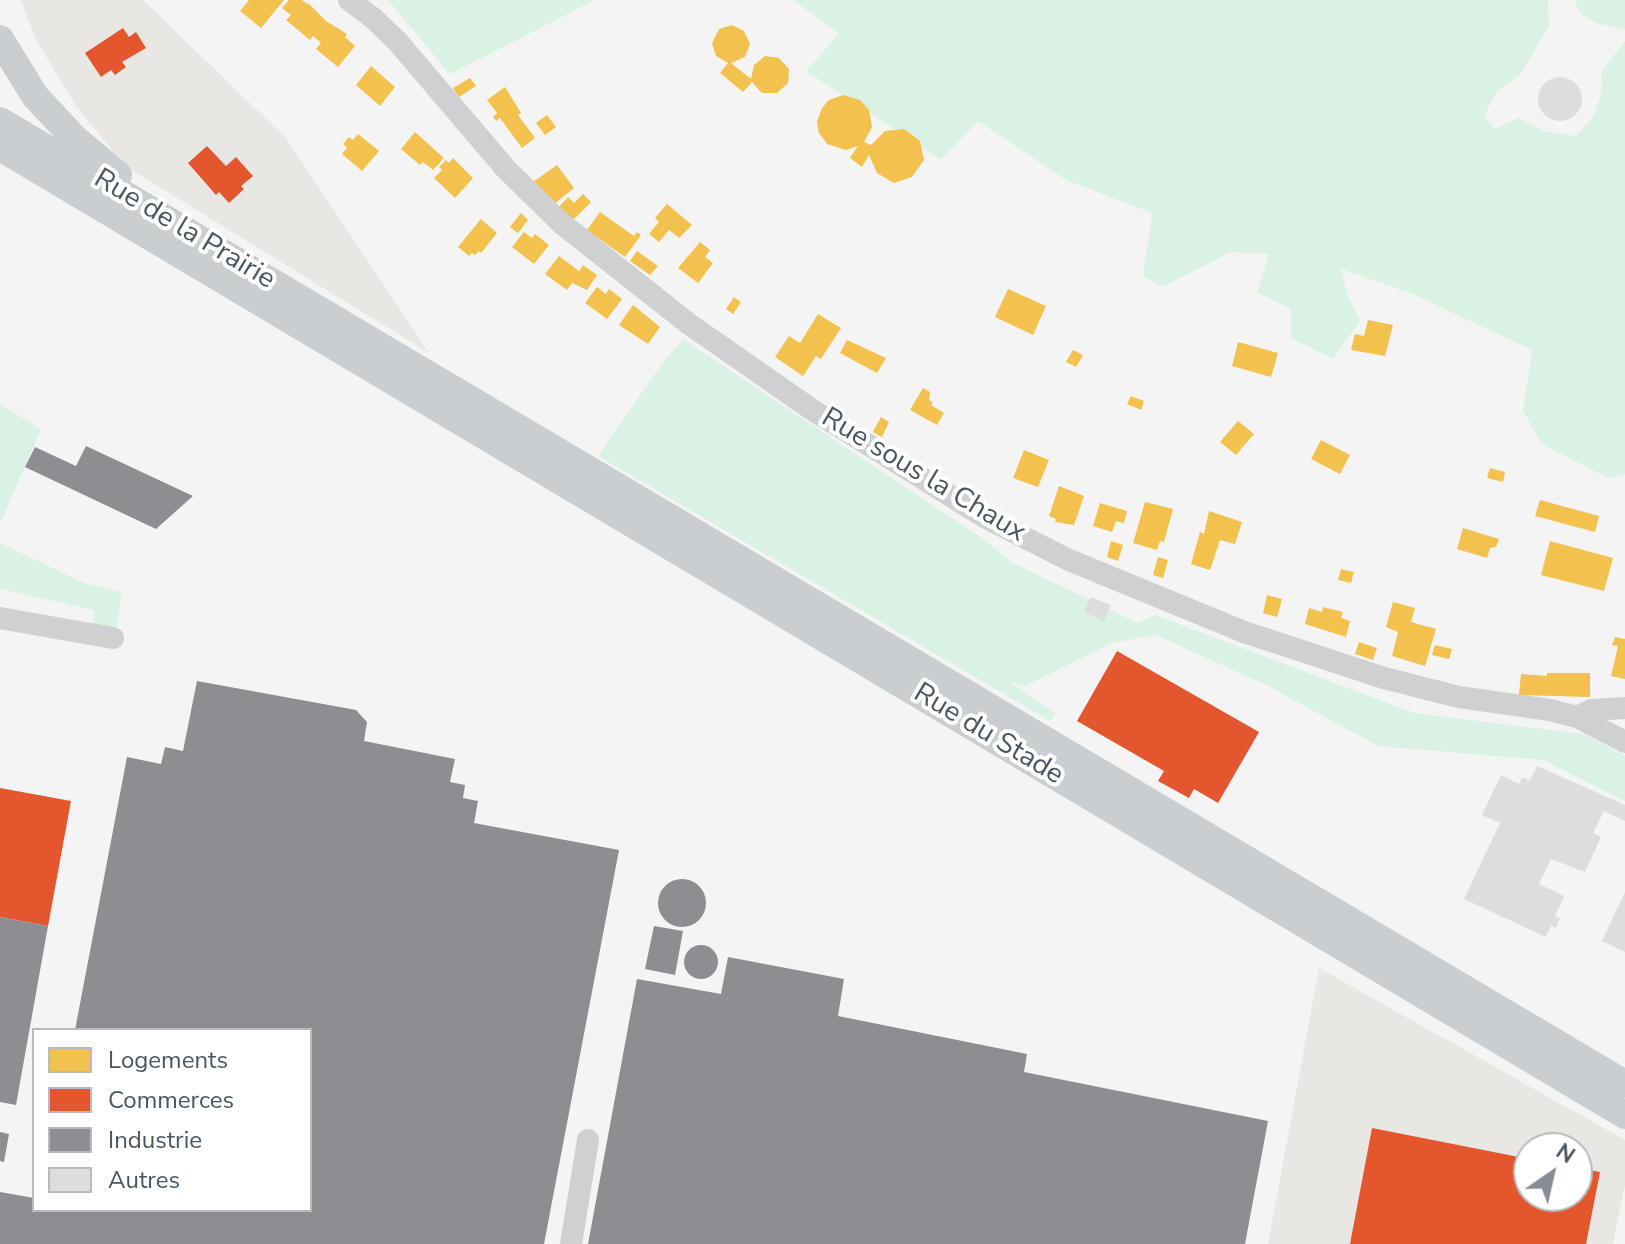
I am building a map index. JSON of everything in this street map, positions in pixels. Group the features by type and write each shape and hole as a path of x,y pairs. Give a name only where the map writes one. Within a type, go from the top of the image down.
{"main road":[{"path":"0,39 35,96 75,139 183,229"},
{"name":"Rue de la Prairie","path":"0,121 183,229 360,347"},
{"name":"Rue de la Prairie","path":"6,155 360,347"},
{"name":"Rue du Stade","path":"360,347 1625,1084"},
{"name":"Rue du Stade","path":"360,347 1625,1115"}],"street":[{"name":"Rue sous la Chaux","path":"349,0 397,41 506,169 561,223 689,324 801,403 986,518 1069,560 1244,632 1399,682 1459,697 1577,717 1591,710 1625,708"},
{"path":"0,618 113,638"},
{"path":"1577,717 1625,742"},
{"path":"571,1244 588,1140"}],"shaded area":[{"path":"21,0 143,0 285,137 429,353 125,166 76,106 36,40"},
{"path":"1319,968 1625,1140 1625,1185 1613,1244 1268,1244"}],"green space":[{"path":"388,0 595,0 450,74"},
{"path":"793,0 1548,0 1549,25 1521,74 1497,91 1484,116 1495,129 1518,118 1544,131 1576,136 1594,116 1602,90 1601,72 1625,41 1625,474 1610,479 1542,444 1523,411 1532,350 1411,293 1341,269 1347,294 1360,321 1333,359 1291,338 1291,309 1257,292 1269,254 1230,252 1163,287 1143,276 1152,213 1066,180 978,121 941,160 806,71 839,34"},
{"path":"1574,0 1625,0 1625,30 1596,23 1581,14"},
{"path":"683,339 985,540 1011,562 1138,623 1155,615 1414,713 1584,734 1625,756 1625,801 1543,760 1378,746 1268,686 1156,635 1112,643 1023,687 1007,680 1056,714 1050,721 598,456"},
{"path":"0,404 41,429 0,524"},
{"path":"0,543 84,583 122,592 116,629 93,625 94,610 0,589"}],"building: Logements":[{"path":"249,0 284,0 261,28 240,11"},
{"path":"289,0 308,3 326,21 347,34 345,37 355,46 338,67 316,49 321,43 313,36 310,40 286,20 291,15 282,8"},
{"path":"732,25 744,31 750,44 745,57 731,63 751,79 754,65 765,56 779,58 789,69 788,83 777,93 762,93 752,82 743,92 720,73 728,63 716,56 712,43 719,29"},
{"path":"371,66 395,87 380,106 356,85"},
{"path":"470,78 476,86 459,97 453,88"},
{"path":"505,87 521,113 518,115 535,138 522,148 500,118 496,121 493,117 497,113 487,100"},
{"path":"843,95 860,100 869,110 872,127 864,142 871,145 885,131 904,129 920,141 924,160 912,177 894,183 877,173 869,155 862,167 850,158 858,146 846,150 827,144 819,133 817,122 829,100"},
{"path":"547,115 556,127 545,135 536,123"},
{"path":"415,132 444,158 433,170 423,162 420,165 401,149"},
{"path":"358,134 379,151 362,171 342,154 347,148 343,144 349,137 353,140"},
{"path":"453,158 473,178 455,198 434,178 442,170 439,167"},
{"path":"557,165 574,188 549,208 530,184"},
{"path":"583,194 591,202 572,221 557,209 568,197 574,203"},
{"path":"667,204 692,225 679,238 669,230 659,242 649,234 659,222 655,218"},
{"path":"600,212 634,236 637,232 641,235 625,257 587,230"},
{"path":"521,213 528,220 518,233 510,227"},
{"path":"481,219 497,233 481,253 479,251 469,256 458,247"},
{"path":"524,232 532,238 535,234 549,245 534,264 512,247"},
{"path":"700,242 710,250 705,257 713,263 698,283 678,268"},
{"path":"637,251 658,266 650,275 630,261"},
{"path":"559,256 579,271 583,265 597,275 587,290 572,283 567,290 545,274"},
{"path":"597,287 606,294 609,289 622,299 607,319 585,303"},
{"path":"1008,289 1046,306 1033,335 995,317"},
{"path":"734,297 741,302 733,314 726,309"},
{"path":"633,305 660,327 648,344 619,325"},
{"path":"818,314 841,328 821,359 816,356 803,376 775,357 789,336 800,343"},
{"path":"1368,320 1393,325 1385,356 1351,350 1355,334 1364,336"},
{"path":"847,340 886,358 877,373 840,353"},
{"path":"1238,342 1278,353 1271,377 1232,366"},
{"path":"1073,350 1083,355 1076,367 1066,362"},
{"path":"923,388 930,392 931,405 944,413 937,425 910,410"},
{"path":"1131,396 1144,401 1141,410 1127,404"},
{"path":"881,417 889,422 882,437 873,432"},
{"path":"1238,421 1254,434 1236,455 1220,442"},
{"path":"1321,440 1350,455 1340,474 1311,459"},
{"path":"1024,450 1049,460 1038,487 1013,478"},
{"path":"1490,468 1505,472 1503,482 1487,478"},
{"path":"1059,486 1084,496 1074,525 1055,522 1056,519 1049,516"},
{"path":"1540,500 1599,516 1595,532 1535,516"},
{"path":"1145,502 1173,509 1164,542 1160,541 1157,550 1133,543"},
{"path":"1100,503 1127,511 1124,523 1116,521 1112,532 1093,526"},
{"path":"1209,511 1242,522 1235,544 1220,540 1210,570 1191,564 1200,532 1204,534"},
{"path":"1463,528 1499,539 1496,547 1490,548 1487,558 1457,549"},
{"path":"1111,541 1123,545 1118,561 1107,557"},
{"path":"1550,541 1613,558 1604,591 1541,575"},
{"path":"1158,557 1168,560 1163,578 1153,575"},
{"path":"1341,569 1354,572 1351,583 1338,580"},
{"path":"1267,595 1282,599 1277,617 1263,613"},
{"path":"1393,602 1415,608 1411,622 1436,629 1425,666 1392,656 1398,632 1386,627"},
{"path":"1323,607 1343,612 1341,618 1350,621 1346,637 1305,624 1309,608 1322,612"},
{"path":"1615,637 1625,639 1625,679 1611,676 1618,646 1612,645"},
{"path":"1359,642 1377,648 1373,660 1355,654"},
{"path":"1435,645 1452,649 1449,659 1432,655"},
{"path":"1547,673 1590,673 1590,697 1519,695 1521,674 1547,676"}],"building: Commerces":[{"path":"123,28 129,37 136,32 146,48 122,62 126,67 115,75 111,70 101,77 85,53"},
{"path":"207,146 226,166 236,157 253,176 229,203 219,192 216,195 188,163"},
{"path":"1117,651 1259,732 1218,803 1194,789 1189,798 1158,781 1164,771 1077,721"},
{"path":"0,788 71,801 48,926 0,917"},
{"path":"1372,1128 1513,1156 1513,1212 1592,1212 1586,1244 1350,1244"},
{"path":"1593,1171 1600,1172 1593,1208"}],"building: Industrie":[{"path":"86,446 193,496 156,529 25,467 35,447 76,466"},
{"path":"197,681 356,710 367,722 364,741 455,759 450,782 465,785 463,798 478,801 474,823 619,850 544,1244 0,1244 0,1192 32,1198 32,1212 312,1212 312,1028 75,1028 127,757 161,764 165,747 183,751"},
{"path":"682,879 691,880 699,886 705,894 705,912 699,920 691,926 682,927 673,926 665,920 659,912 658,903 659,894 665,886 673,880"},
{"path":"0,917 48,926 16,1105 0,1102"},
{"path":"654,926 683,931 675,975 645,969"},
{"path":"701,945 713,950 718,962 713,974 701,979 689,974 684,962 689,950"},
{"path":"728,957 844,979 838,1016 1027,1054 1024,1072 1268,1121 1245,1244 588,1244 637,979 721,994"},
{"path":"0,1132 9,1134 4,1162 0,1161"}],"building: Autres":[{"path":"1560,77 1575,84 1582,99 1575,114 1560,121 1545,114 1538,99 1545,84"},
{"path":"1091,597 1111,605 1104,621 1084,612"},
{"path":"1537,766 1625,805 1625,821 1604,811 1593,833 1601,837 1585,872 1551,859 1539,884 1564,896 1555,916 1560,919 1556,928 1551,926 1546,937 1464,899 1500,823 1482,815 1501,775 1519,784 1522,777 1530,781"},
{"path":"1625,892 1625,952 1602,941"}]}
